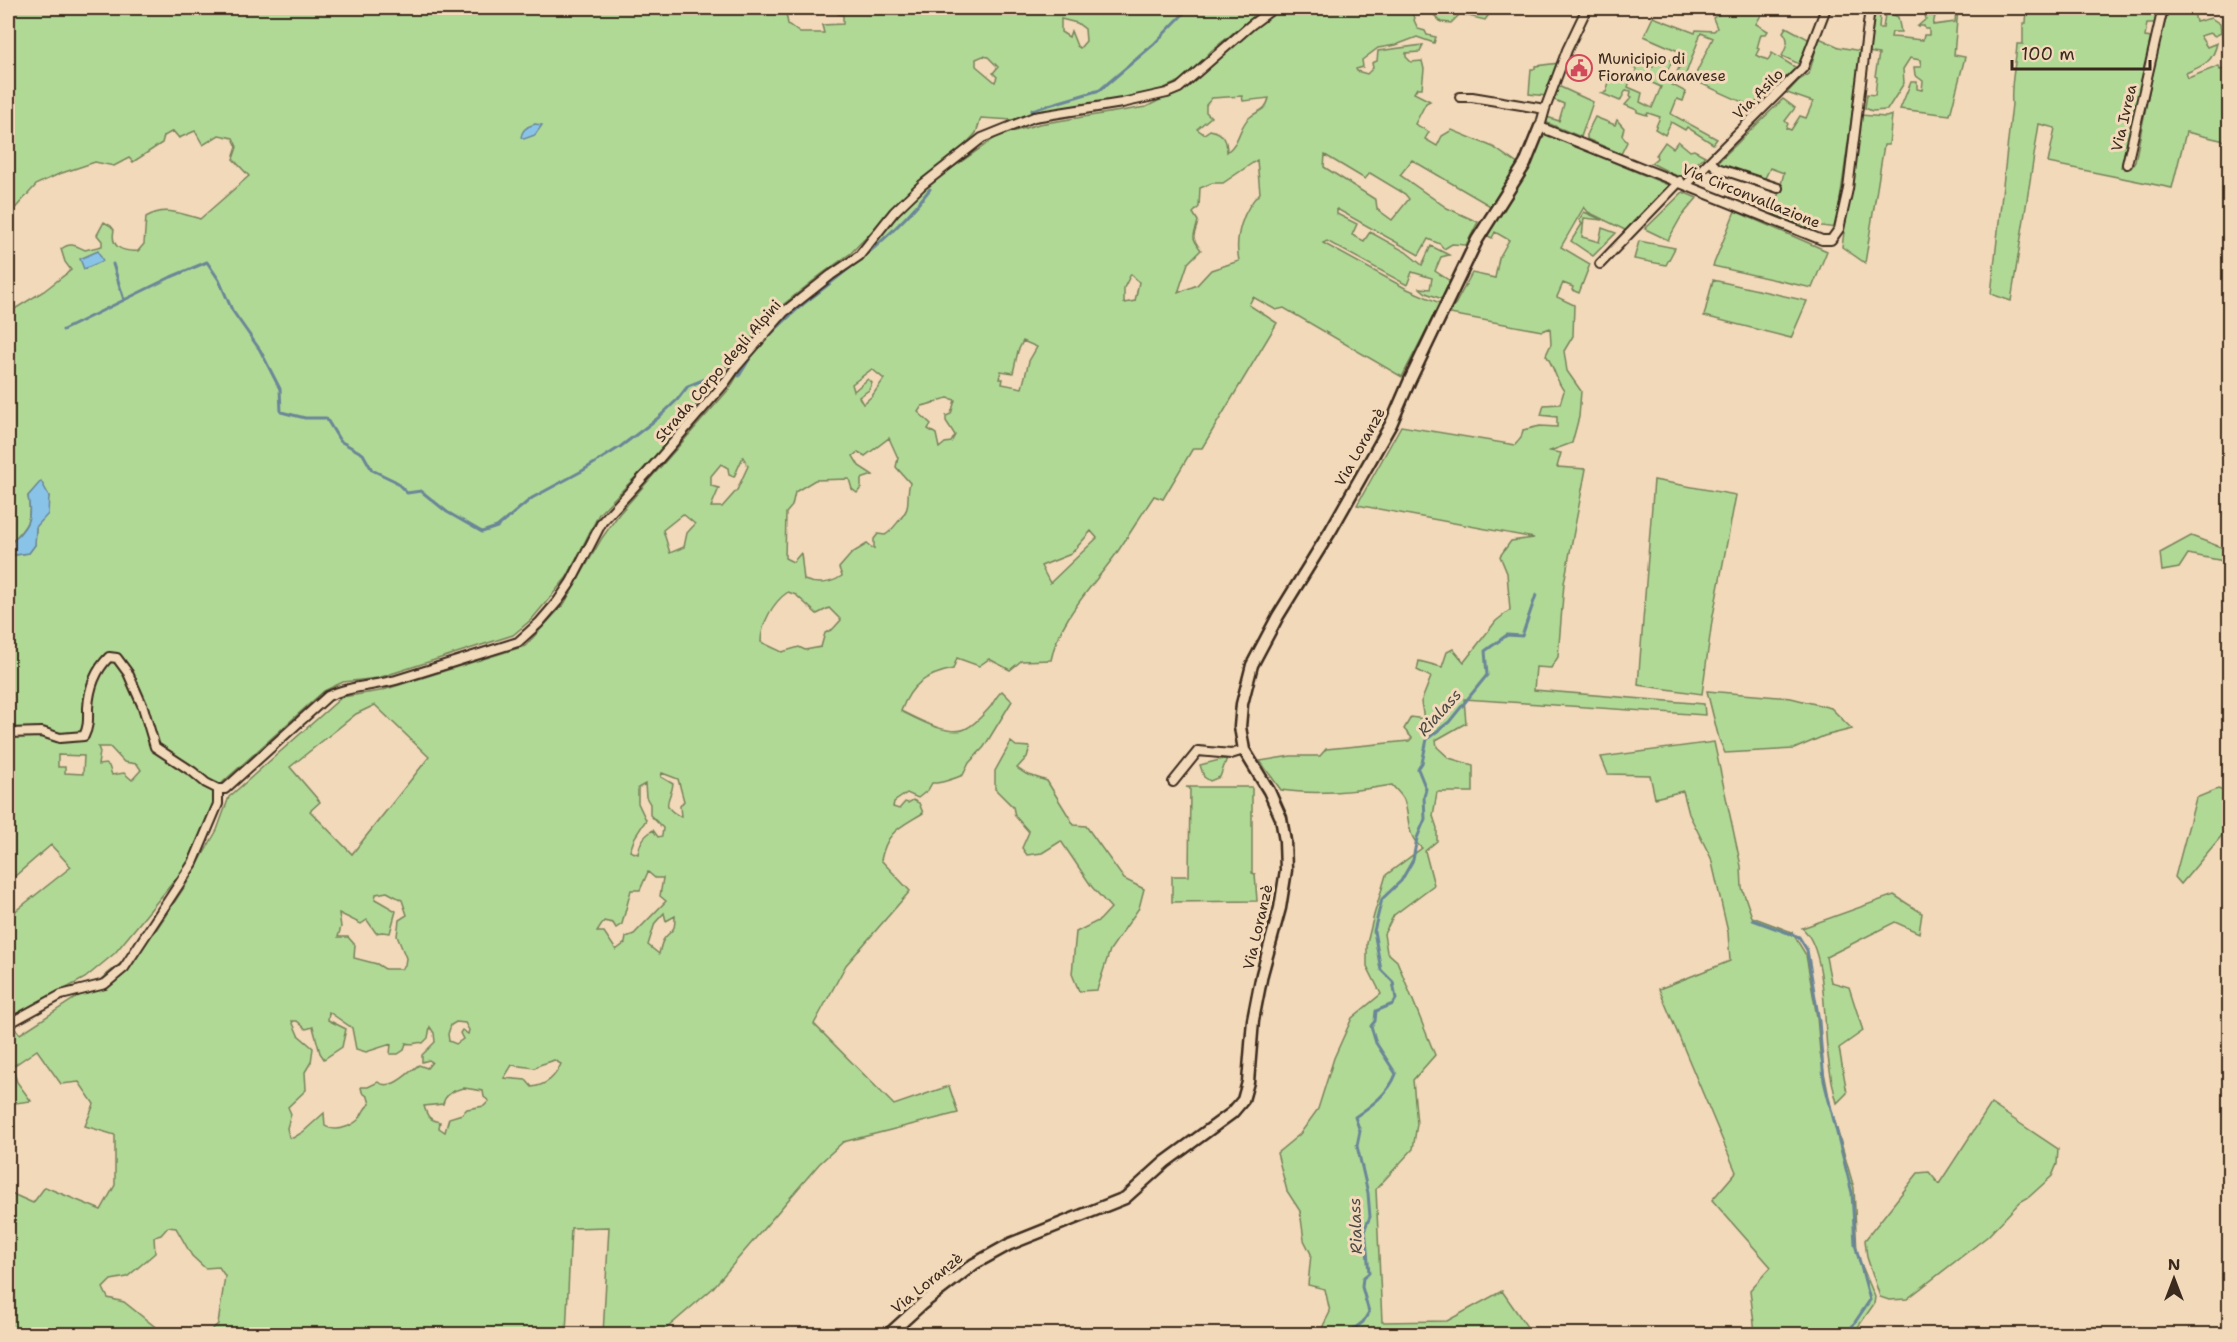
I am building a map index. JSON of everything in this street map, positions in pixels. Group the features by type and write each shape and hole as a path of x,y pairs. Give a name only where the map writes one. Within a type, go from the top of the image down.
{"street":[{"name":"Strada Corpo degli Alpini","path":"218,789 225,789 328,696 347,688 377,685 396,680 518,642 558,601 571,582 602,522 647,473 784,312 858,256 922,184 982,138 1031,118 1122,104 1179,88 1251,25 1274,8"},
{"path":"1540,127 1545,108 1574,34 1587,8"},
{"name":"Via Asilo","path":"1599,264 1683,183 1710,161 1803,68 1826,8"},
{"name":"Via Circonvallazione","path":"1540,127 1822,240 1831,240 1839,229 1848,189 1870,8"},
{"name":"Via Ivrea","path":"2127,164 2163,8"},
{"path":"1460,97 1472,96 1545,108"},
{"name":"Via Loranzè","path":"889,1335 922,1304 974,1264 1010,1244 1125,1198 1165,1162 1233,1113 1243,1100 1248,1082 1253,1020 1262,974 1280,908 1286,870 1281,818 1269,790 1244,750 1240,727 1242,704 1252,664 1391,424 1477,240 1525,164 1540,127"},
{"path":"1710,161 1717,168 1778,188"},
{"path":"8,733 42,732 60,738 84,736 89,727 91,689 99,667 110,657 117,658 128,674 143,707 155,747 218,789 218,804 193,863 124,968 105,984 61,995 8,1024"},
{"path":"1173,782 1198,751 1231,754 1244,750"}],"green space":[{"path":"8,8 785,8 788,24 800,33 824,33 822,25 843,24 843,15 838,14 840,8 1264,8 1212,50 1184,79 1158,91 1013,120 981,118 976,133 962,148 914,187 851,253 779,308 728,364 659,453 599,514 567,577 532,619 513,635 378,678 343,682 324,691 223,782 188,864 115,953 85,978 8,1020 8,898 14,912 71,867 51,845 8,882 8,556 29,553 35,545 36,527 44,517 49,496 41,482 28,496 29,513 26,524 8,546 8,313 44,291 71,270 65,262 61,249 70,245 85,250 102,246 102,241 97,235 104,222 114,230 114,241 118,247 127,251 138,251 144,244 146,217 166,211 200,219 249,176 233,159 237,147 233,138 219,135 203,145 195,131 179,138 173,131 164,136 162,143 133,162 129,158 114,166 95,162 37,184 8,216","holes":["1061,19 1077,23 1085,29 1086,41 1080,48 1071,31 1069,37 1061,32","983,56 988,57 998,67 993,73 997,77 995,82 976,66 976,59","98,747 110,747 124,762 137,764 141,770 132,780 124,773 112,775 109,766 98,765 100,752","58,755 84,756 83,774 65,773 65,767 58,767"]},
{"path":"1281,8 1403,8 1405,13 1412,14 1415,18 1418,29 1425,31 1427,35 1436,37 1434,43 1417,37 1396,45 1378,48 1362,60 1363,67 1356,69 1357,71 1367,74 1373,68 1372,63 1377,61 1378,51 1423,45 1420,52 1406,53 1406,57 1411,62 1422,61 1424,69 1422,88 1417,88 1414,93 1430,101 1426,103 1415,124 1429,132 1425,139 1437,146 1442,136 1452,130 1493,147 1519,165 1492,207 1412,160 1400,175 1447,208 1478,222 1466,245 1452,244 1444,249 1440,244 1428,239 1419,255 1337,209 1337,214 1357,224 1352,235 1364,241 1370,232 1406,252 1422,265 1431,246 1449,255 1441,257 1435,271 1450,281 1442,299 1420,288 1430,289 1432,278 1412,272 1407,285 1327,241 1323,243 1405,288 1440,303 1402,377 1284,308 1276,310 1253,297 1249,305 1277,323 1202,448 1193,448 1163,499 1154,496 1116,554 1069,617 1055,645 1051,660 1021,661 1010,670 989,659 979,666 957,658 953,669 934,674 920,682 909,694 901,711 934,726 952,731 967,728 973,724 989,709 1002,691 1012,701 984,747 969,763 963,775 932,783 928,790 918,798 907,793 894,802 893,807 899,809 905,802 913,800 919,803 923,813 895,831 887,843 881,860 910,891 846,965 814,1024 894,1105 949,1086 958,1113 843,1142 819,1164 712,1289 660,1334 603,1334 609,1227 571,1228 566,1334 196,1334 210,1331 218,1324 225,1276 219,1267 205,1268 192,1256 176,1228 168,1227 161,1235 154,1237 155,1253 127,1277 111,1280 103,1288 108,1298 124,1302 164,1334 8,1334 8,1192 33,1203 45,1187 101,1210 115,1185 115,1135 85,1126 94,1104 79,1082 61,1084 37,1050 12,1067 17,1082 31,1101 8,1104 8,1022 20,1034 83,993 154,933 187,883 217,830 229,797 342,697 380,691 525,646 564,604 602,538 619,514 730,388 754,348 809,294 863,256 918,192 998,136 1039,124 1146,107 1186,87 1215,59","holes":["1242,96 1243,101 1269,98 1264,108 1246,120 1235,143 1227,152 1222,135 1210,130 1204,134 1197,129 1211,117 1206,112 1206,105 1212,98","1325,155 1365,179 1370,173 1405,194 1409,199 1392,220 1377,209 1376,200 1324,167","1257,160 1260,193 1249,207 1241,224 1238,243 1239,261 1211,270 1197,285 1178,293 1188,263 1201,250 1194,238 1198,221 1193,213 1199,207 1200,188 1212,183 1223,183","1131,274 1139,282 1135,301 1124,303 1124,288","1023,341 1037,347 1029,361 1022,388 1002,384 1003,379 999,379 1001,371 1013,373","872,369 884,379 863,404 859,397 869,390 872,383 868,379 854,391 852,384","948,398 955,400 951,414 946,416 946,421 955,435 951,442 939,448 936,434 928,429 931,424 918,412 922,406","889,438 898,458 896,467 910,483 907,508 894,527 885,535 878,534 874,539 874,549 867,544 852,553 839,568 842,576 823,583 804,580 801,553 793,562 785,558 786,513 792,506 795,492 815,480 849,479 852,489 857,493 861,488 861,479 873,475 859,466 853,456 858,452 865,456","743,457 748,466 737,490 722,507 711,507 719,488 711,486 711,476 721,464 728,468 729,475 734,477","683,514 695,524 687,533 684,547 670,553 663,530","1091,531 1097,538 1050,583 1041,566 1071,554","788,592 796,595 817,614 829,608 841,620 833,629 825,633 821,647 805,650 799,647 782,652 761,642 763,628 769,614","375,705 429,757 352,854 310,811 320,802 290,767 356,714","662,773 678,779 684,801 680,806 681,817 668,806 673,784 661,777","645,784 650,815 663,828 662,836 658,837 653,830 642,840 638,854 630,851 635,837 646,820 638,803 638,788","648,872 655,878 663,878 660,896 666,901 634,934 626,937 625,943 616,950 604,932 597,932 604,921 613,923 616,928 622,924 631,890 640,890","387,892 402,900 407,915 399,920 397,936 406,958 405,965 401,969 385,969 377,964 354,958 355,945 348,937 338,937 341,927 339,913 361,924 367,920 376,933 390,933 396,911 375,899 376,894","664,913 666,921 675,916 674,926 663,941 659,954 648,945 655,923","329,1012 352,1028 356,1049 366,1052 391,1044 390,1054 398,1054 404,1050 406,1043 423,1043 428,1038 430,1027 434,1033 435,1042 422,1055 422,1062 429,1060 432,1062 427,1068 419,1065 400,1080 389,1085 378,1082 368,1087 361,1087 370,1104 354,1123 342,1128 329,1128 325,1126 324,1113 303,1132 293,1138 289,1137 287,1128 291,1114 288,1107 306,1090 305,1072 311,1062 313,1048 298,1035 292,1021 297,1021 306,1029 313,1027 320,1053 324,1059 342,1047 346,1029 328,1020","456,1022 465,1023 469,1030 468,1034 462,1030 460,1033 463,1039 456,1044 449,1041 448,1034 451,1025","554,1060 561,1064 556,1073 546,1082 532,1087 526,1080 504,1078 512,1065 535,1068","464,1088 483,1091 484,1097 489,1101 484,1106 467,1109 462,1114 449,1118 445,1132 439,1128 440,1122 429,1117 424,1106 443,1104 450,1093"]},
{"path":"1421,8 1486,8 1487,10 1502,8 1490,13 1485,20 1460,14 1451,23 1441,22 1432,13"},
{"path":"1736,8 1765,8 1756,24 1768,31 1766,34 1761,34 1756,55 1768,60 1772,53 1798,69 1751,106 1693,80 1713,38 1701,33 1684,79 1677,72 1685,54 1644,36 1653,17 1695,33 1696,30 1714,31 1717,28 1713,18 1722,12"},
{"path":"1886,8 1893,8 1892,14 1898,17 1901,32 1892,32 1891,37 1923,40 1924,35 1929,35 1929,29 1918,26 1926,19 1925,15 1935,16 1933,25 1955,22 1956,9 1958,9 1954,55 1965,57 1950,115 1900,109 1911,82 1917,82 1917,89 1922,90 1923,81 1915,75 1914,67 1921,67 1920,60 1910,58 1903,69 1904,83 1887,110 1872,111 1865,108 1867,94 1875,95 1877,77 1875,76 1879,54 1868,52 1874,15 1880,15 1879,28 1883,28"},
{"path":"2027,8 2079,10 2079,8 2159,8 2156,23 2147,23 2145,37 2152,38 2121,167 2131,168 2135,162 2158,47 2169,8 2193,8 2196,22 2211,18 2220,24 2221,33 2215,36 2210,33 2200,36 2207,47 2217,43 2213,55 2206,63 2186,73 2188,78 2219,66 2220,70 2227,68 2224,60 2229,59 2229,142 2186,132 2172,188 2048,163 2055,128 2039,124 2011,301 1991,294 2017,44 2023,44 2023,23 2026,23"},
{"path":"1786,27 1810,40 1799,64 1782,56 1787,43 1783,32"},
{"path":"1819,38 1839,47 1861,51 1836,228 1815,225 1814,230 1773,214 1784,173 1770,168 1763,182 1730,171 1717,163 1783,99 1795,108 1785,121 1788,124 1786,128 1791,130 1800,116 1806,118 1813,102 1787,93 1799,80 1809,74"},
{"path":"1656,54 1672,61 1663,80 1686,92 1683,101 1677,99 1671,114 1717,139 1713,144 1687,127 1685,130 1671,122 1665,135 1655,129 1660,117 1637,112 1625,105 1632,97 1630,96 1631,91 1626,90 1620,101 1601,93 1606,92 1609,82 1616,76 1630,81 1628,87 1642,93 1640,102 1652,108 1661,87 1635,75 1636,69 1629,66 1634,56 1653,67"},
{"path":"1560,63 1547,96 1529,94 1531,69 1535,69 1535,66"},
{"path":"1556,85 1593,102 1581,137 1545,122 1547,117 1559,121 1564,104 1552,99"},
{"path":"1860,115 1886,117 1892,115 1889,145 1884,145 1865,263 1842,247"},
{"path":"1595,117 1615,125 1617,120 1624,128 1622,135 1627,142 1621,154 1587,139 1587,133"},
{"path":"1541,132 1668,185 1669,188 1629,232 1588,212 1584,207 1561,247 1590,264 1579,293 1572,290 1573,287 1563,283 1557,297 1574,305 1573,336 1564,351 1567,371 1581,391 1579,417 1572,443 1550,451 1561,453 1557,467 1586,469 1564,583 1558,657 1551,668 1536,667 1534,690 1704,704 1705,715 1464,699 1466,723 1436,740 1437,747 1449,758 1473,765 1473,792 1437,792 1433,816 1437,828 1437,841 1425,851 1434,885 1394,915 1384,934 1387,952 1397,961 1435,1055 1413,1080 1417,1124 1413,1149 1376,1189 1382,1322 1447,1321 1502,1291 1532,1334 1319,1334 1330,1312 1325,1289 1308,1285 1311,1254 1304,1240 1300,1211 1287,1191 1277,1153 1300,1134 1318,1109 1334,1058 1352,1018 1381,994 1367,966 1367,943 1374,915 1386,875 1422,848 1413,838 1404,800 1392,785 1336,792 1281,790 1260,761 1291,756 1320,756 1326,749 1409,741 1412,738 1404,729 1411,717 1424,719 1421,702 1431,677 1417,670 1419,661 1442,667 1447,652 1453,649 1464,662 1496,621 1510,610 1507,573 1500,556 1511,541 1534,538 1357,505 1401,426 1515,445 1521,438 1523,430 1540,426 1557,427 1557,417 1541,415 1544,405 1560,404 1564,391 1546,355 1551,344 1550,328 1542,331 1450,314 1472,273 1495,278 1499,258 1509,240 1495,232 1492,238 1486,235"},
{"path":"1678,141 1690,151 1694,150 1705,156 1681,178 1651,163 1657,158 1656,155 1665,142 1673,148"},
{"path":"1683,192 1697,198 1681,217 1668,240 1645,229"},
{"path":"1735,211 1827,251 1812,288 1713,266"},
{"path":"1584,212 1603,220 1584,218 1582,237 1599,242 1602,228 1616,233 1593,256 1571,241 1582,224 1579,220"},
{"path":"1639,241 1675,248 1666,265 1634,259"},
{"path":"1713,280 1807,301 1791,338 1704,316"},
{"path":"1654,480 1736,495 1712,621 1702,694 1638,685"},
{"path":"2191,536 2229,550 2229,562 2188,554 2179,568 2162,571 2160,553"},
{"path":"1707,691 1791,698 1831,708 1852,729 1824,736 1794,749 1725,753 1719,739"},
{"path":"1011,742 1016,746 1030,747 1027,757 1017,768 1026,774 1047,781 1074,825 1086,826 1124,879 1144,889 1139,908 1110,950 1097,990 1079,991 1072,974 1076,932 1100,920 1111,908 1092,887 1061,841 1042,853 1027,855 1022,848 1029,832 1015,816 1013,807 995,789 995,771"},
{"path":"1714,742 1741,866 1742,888 1752,917 1792,932 1806,955 1817,1017 1820,1052 1831,1108 1854,1188 1857,1254 1875,1297 1874,1304 1853,1334 1757,1334 1755,1332 1750,1290 1771,1267 1712,1200 1736,1172 1659,989 1730,961 1728,932 1711,858 1689,814 1683,791 1655,798 1650,775 1608,774 1601,757"},
{"path":"1227,758 1220,777 1210,781 1204,777 1200,765"},
{"path":"1186,787 1252,787 1252,873 1255,874 1257,901 1172,902 1172,876 1189,876 1190,788"},
{"path":"2218,789 2229,793 2229,827 2181,884 2175,877 2196,798"},
{"path":"1894,895 1922,913 1919,933 1895,922 1826,957 1831,982 1849,987 1863,1031 1839,1048 1847,1093 1837,1103 1828,1055 1820,967 1810,938 1802,928"},
{"path":"1991,1104 2058,1149 2057,1164 2052,1176 2020,1202 1988,1236 1907,1299 1889,1300 1880,1297 1867,1257 1865,1240 1918,1173 1929,1172 1939,1184"}],"water":[{"path":"535,124 542,125 535,135 524,139 521,137 526,128"},
{"path":"98,251 103,261 84,269 80,259"},
{"path":"41,481 49,496 48,514 36,527 35,545 29,553 8,556 8,546 24,529 29,518 28,496"}],"waterway":[{"path":"1032,118 1032,110 1100,90 1154,44 1189,8"},
{"path":"759,345 797,309 859,261 889,234 930,189"},
{"path":"63,330 171,277 207,262 219,280 232,310 260,350 280,389 281,412 305,418 326,418 340,441 363,454 372,470 395,481 407,493 421,491 447,512 482,532 497,527 532,498 620,447 658,418 688,386 718,374"},
{"path":"113,264 124,300"},
{"path":"739,376 755,350"},
{"name":"Rialass","path":"1362,1286 1363,1278 1369,1273 1365,1228 1370,1217 1368,1193 1357,1146 1360,1131 1355,1117 1384,1093 1396,1074 1376,1043 1371,1026 1375,1021 1376,1011 1393,1004 1396,999 1393,982 1381,970 1374,931 1382,899 1401,881 1413,860 1417,838 1425,819 1426,789 1418,769 1422,763 1427,739 1449,722 1487,675 1485,651 1507,635 1522,636 1536,595"},
{"path":"1753,920 1799,937 1807,950 1819,1021 1824,1081 1852,1193 1855,1244 1870,1300 1847,1334"},
{"name":"Rialass","path":"1347,1334 1363,1322 1369,1312 1362,1287"}],"place":[{"name":"Municipio di Fiorano Canavese","path":"1579,68"}]}
